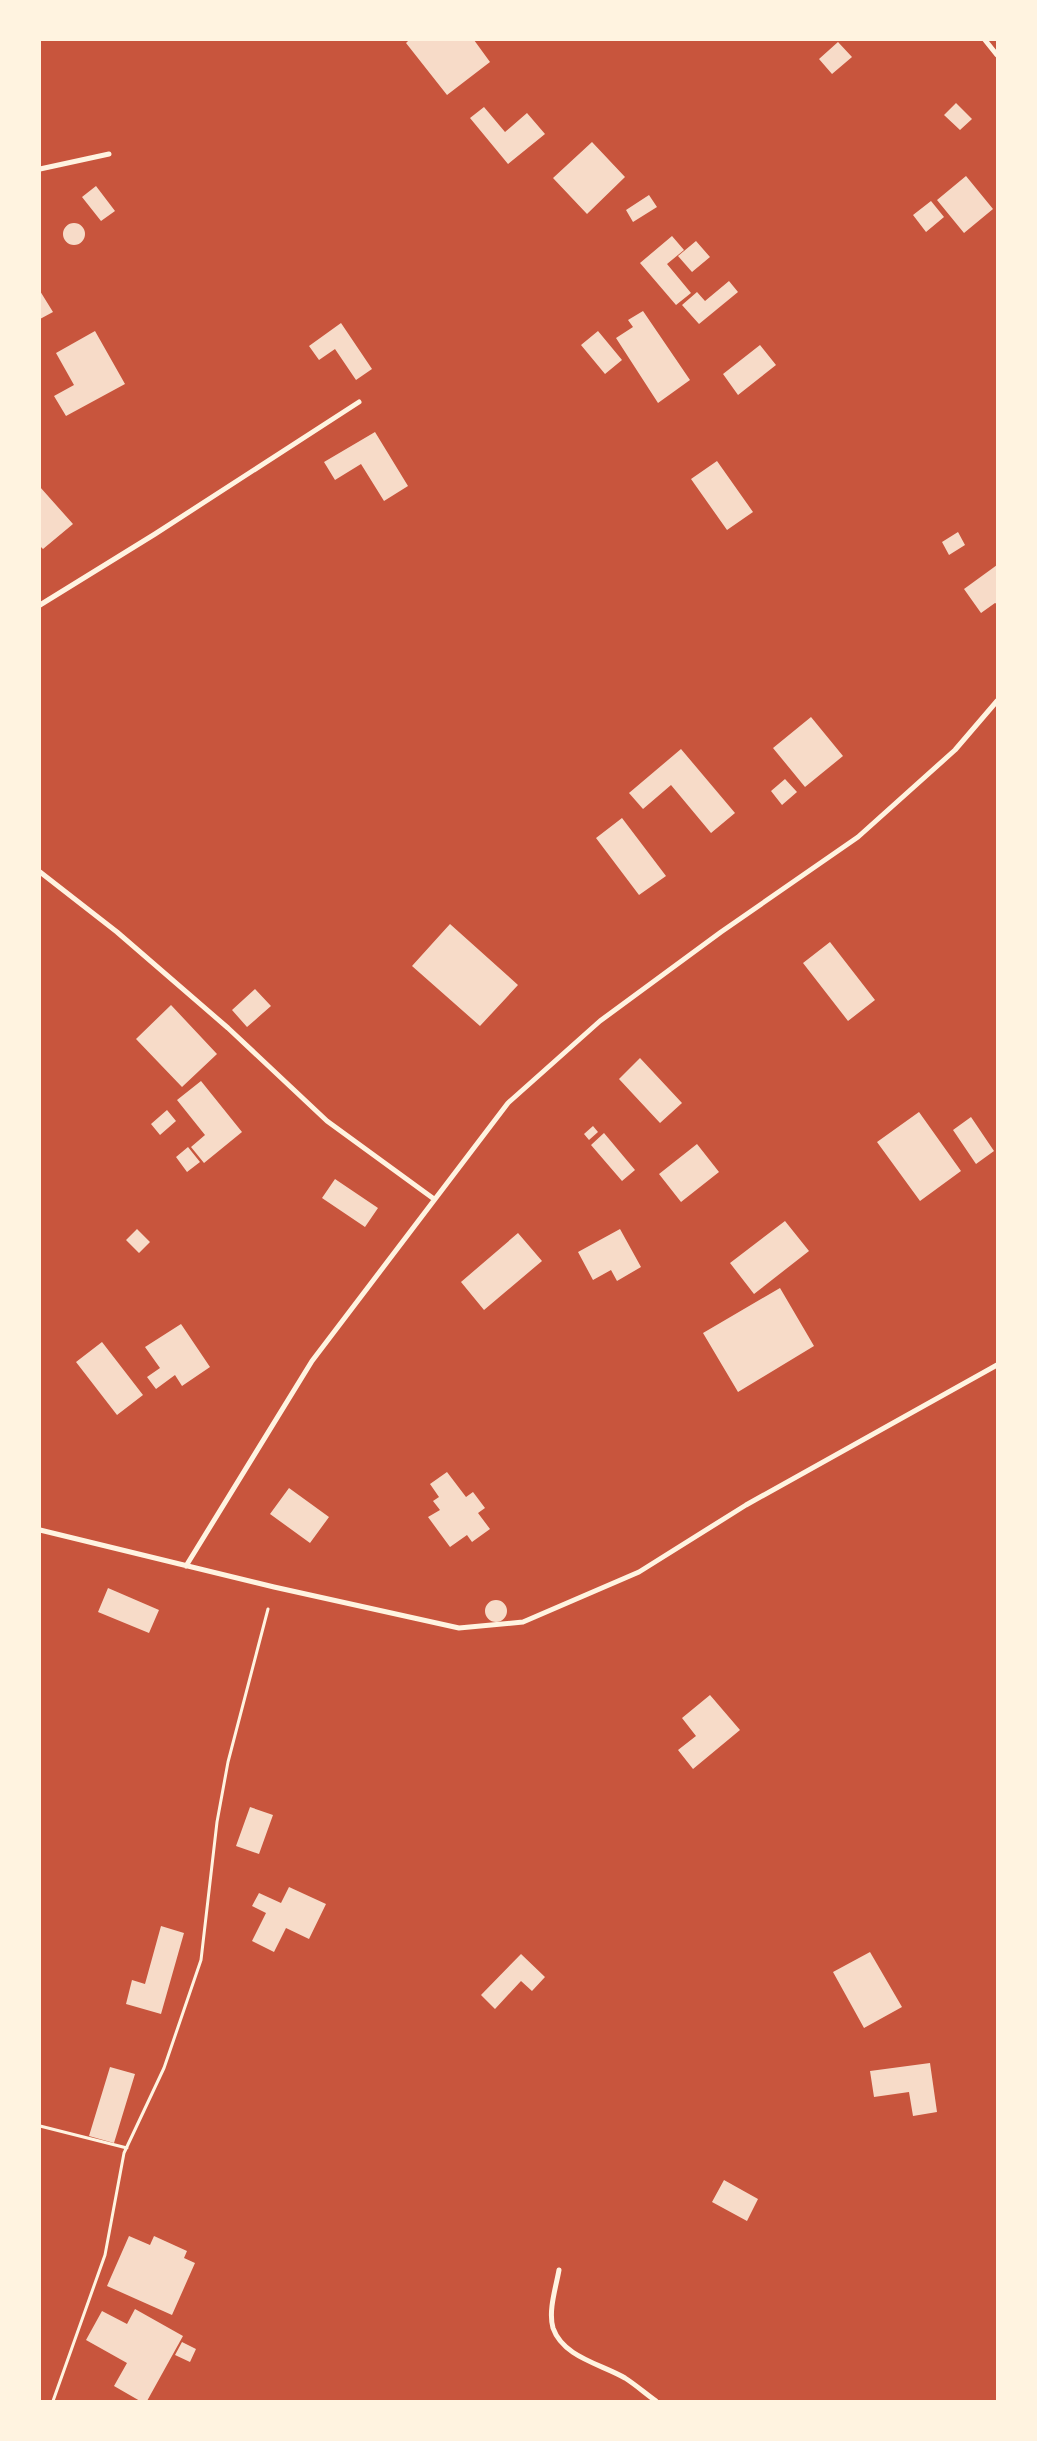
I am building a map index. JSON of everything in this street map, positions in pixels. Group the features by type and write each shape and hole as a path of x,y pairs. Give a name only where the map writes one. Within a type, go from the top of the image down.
{"street":[{"path":"986,40 997,56"},
{"path":"40,169 109,154"},
{"path":"40,605 155,534 359,402"},
{"path":"186,1566 312,1361 508,1103 600,1021 721,932 858,837 955,750 997,701"},
{"path":"40,872 117,932 228,1028 327,1121 434,1199"},
{"path":"40,1530 274,1587 459,1628 523,1622 639,1572 746,1504 997,1365"},
{"path":"559,2270 553,2304 553,2326 560,2341 574,2353 625,2379 656,2401"}],"path":[{"path":"53,2401 104,2255 124,2153 164,2068 201,1960 217,1822 228,1762 274,1587"},
{"path":"40,2126 126,2148"}],"building":[{"path":"409,40 474,40 490,62 447,95 406,43"},
{"path":"838,42 852,57 832,74 819,59"},
{"path":"956,103 972,119 960,130 944,115"},
{"path":"484,107 505,132 527,113 545,134 508,164 470,118"},
{"path":"592,142 625,177 587,214 553,178"},
{"path":"966,176 993,209 964,233 937,200"},
{"path":"96,186 115,211 101,221 82,197"},
{"path":"649,195 657,207 633,222 626,210"},
{"path":"931,201 944,217 926,232 913,215"},
{"path":"74,223 82,226 85,234 82,242 74,245 66,242 63,234 66,226"},
{"path":"672,236 684,250 667,264 691,293 676,305 640,263"},
{"path":"696,241 710,257 692,272 678,256"},
{"path":"729,281 738,292 699,324 682,305 697,292 705,301"},
{"path":"40,291 53,312 40,319"},
{"path":"643,311 690,380 658,403 616,338 633,327 628,320"},
{"path":"341,323 372,369 356,380 335,349 319,360 309,346"},
{"path":"95,331 125,384 66,416 54,396 74,385 56,353"},
{"path":"598,331 622,360 605,374 581,345"},
{"path":"760,345 776,365 738,395 723,374"},
{"path":"375,432 408,486 384,501 361,464 335,480 324,462"},
{"path":"717,461 753,512 727,530 691,479"},
{"path":"40,487 73,524 43,549 40,546"},
{"path":"958,532 965,545 949,555 942,542"},
{"path":"997,565 997,604 995,603 981,613 964,589"},
{"path":"811,717 843,756 805,787 773,748"},
{"path":"681,749 735,813 711,833 671,785 643,809 629,793"},
{"path":"785,779 797,792 782,805 771,791"},
{"path":"622,818 666,876 639,895 596,838"},
{"path":"450,924 518,985 480,1026 412,966"},
{"path":"830,942 875,1000 848,1021 803,963"},
{"path":"255,989 271,1006 247,1027 232,1010"},
{"path":"171,1005 217,1054 182,1087 136,1039"},
{"path":"640,1058 682,1103 660,1123 619,1079"},
{"path":"201,1081 242,1132 204,1163 191,1147 205,1135 177,1100"},
{"path":"167,1110 176,1121 160,1135 151,1124"},
{"path":"919,1112 961,1171 920,1201 877,1142"},
{"path":"971,1117 994,1151 976,1164 953,1130"},
{"path":"593,1126 598,1132 589,1140 584,1134"},
{"path":"604,1133 635,1170 622,1181 591,1145"},
{"path":"697,1144 719,1172 681,1202 659,1174"},
{"path":"188,1147 200,1162 187,1172 176,1157"},
{"path":"335,1179 378,1208 365,1227 322,1198"},
{"path":"785,1221 809,1251 754,1294 730,1263"},
{"path":"137,1229 150,1242 139,1253 126,1240"},
{"path":"620,1229 641,1267 617,1281 611,1270 593,1280 578,1252"},
{"path":"518,1233 542,1261 484,1310 461,1282"},
{"path":"780,1288 814,1346 738,1392 703,1333"},
{"path":"181,1324 210,1367 182,1386 175,1375 156,1389 147,1377 160,1368 145,1347"},
{"path":"102,1342 143,1395 117,1415 76,1362"},
{"path":"447,1472 466,1497 473,1492 485,1508 478,1513 490,1529 472,1542 467,1535 450,1547 428,1517 440,1510 433,1501 439,1497 430,1484"},
{"path":"289,1488 329,1517 310,1543 270,1514"},
{"path":"108,1588 159,1610 149,1633 98,1612"},
{"path":"496,1600 504,1603 507,1611 504,1619 496,1622 488,1619 485,1611 488,1603"},
{"path":"710,1695 740,1730 693,1769 678,1750 696,1736 682,1718"},
{"path":"250,1807 273,1815 259,1854 236,1846"},
{"path":"289,1887 326,1904 309,1939 286,1928 274,1952 252,1941 266,1913 252,1906 259,1893 281,1903"},
{"path":"161,1926 184,1933 161,2014 126,2004 132,1980 145,1984"},
{"path":"870,1952 902,2007 864,2028 833,1972"},
{"path":"521,1954 545,1977 532,1991 521,1981 495,2009 481,1995"},
{"path":"930,2063 937,2112 913,2116 909,2092 874,2097 870,2071"},
{"path":"110,2067 135,2074 114,2143 89,2136"},
{"path":"724,2180 758,2199 747,2221 712,2202"},
{"path":"129,2236 150,2245 154,2236 187,2251 184,2258 195,2263 172,2315 107,2286"},
{"path":"135,2309 183,2336 147,2401 140,2401 114,2386 127,2363 86,2340 102,2311 127,2324"},
{"path":"182,2342 196,2349 190,2362 175,2355"}]}
